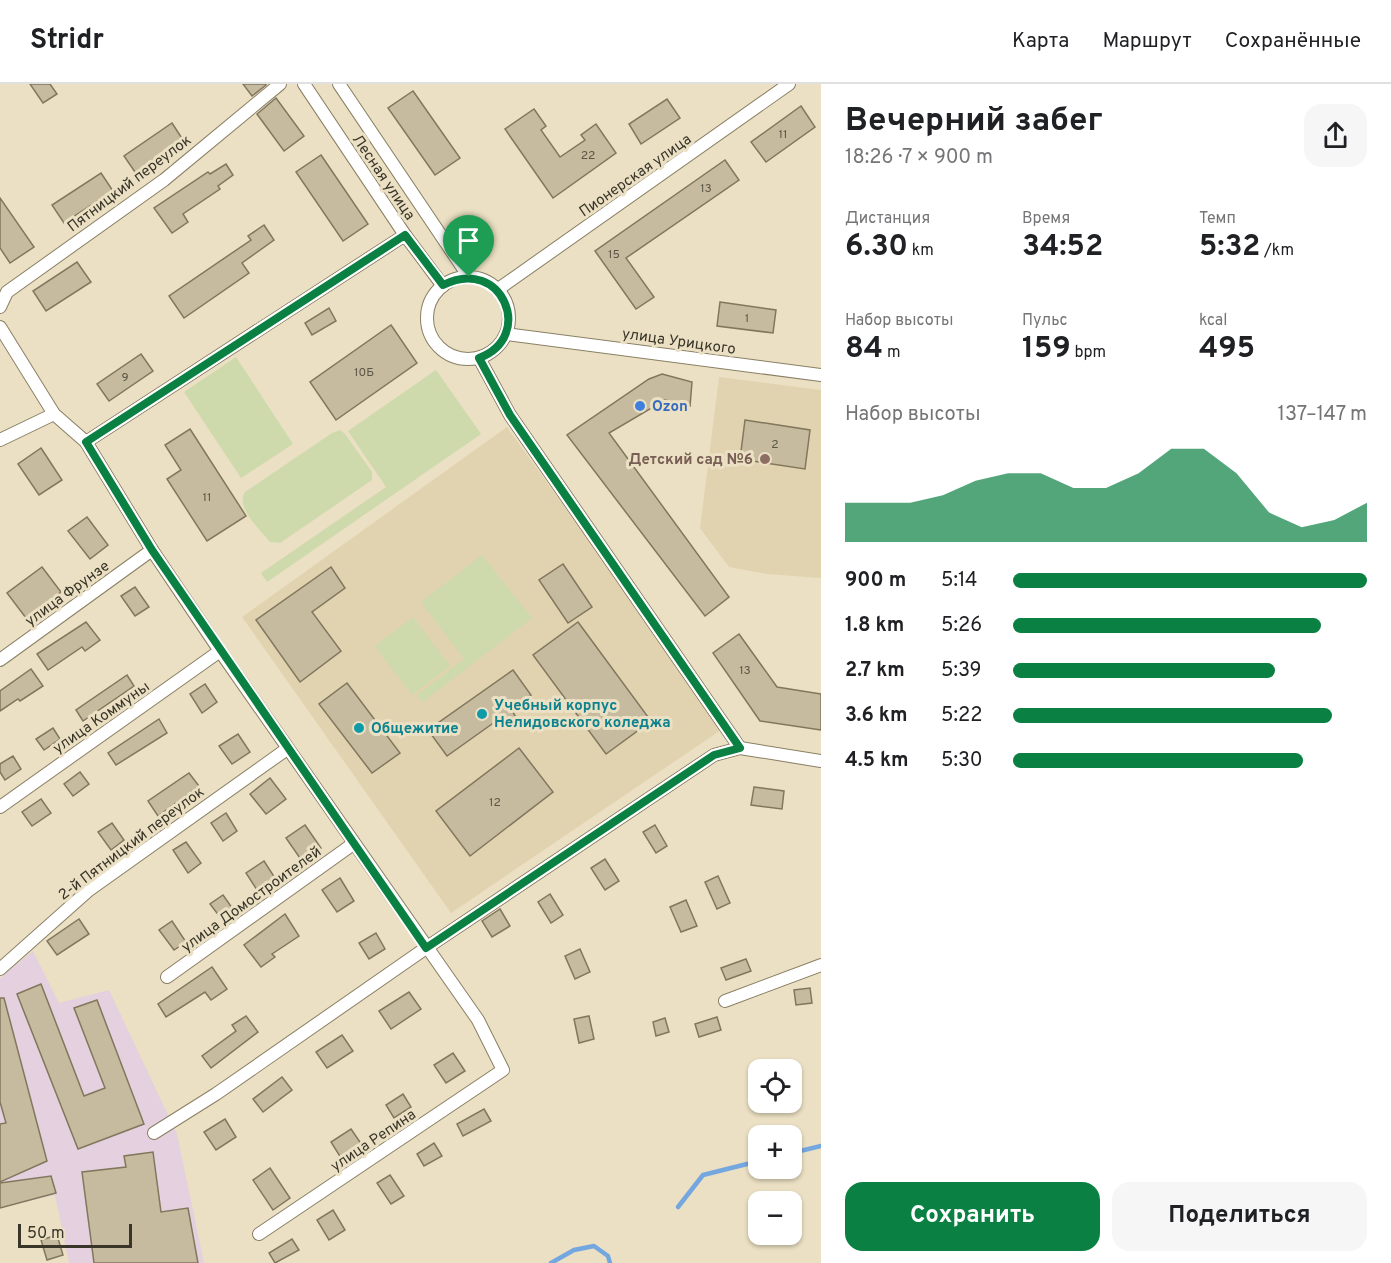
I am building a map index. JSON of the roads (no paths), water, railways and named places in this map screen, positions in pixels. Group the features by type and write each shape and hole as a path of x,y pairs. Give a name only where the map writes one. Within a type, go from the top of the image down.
{"street":[{"name":"Пятницкий переулок","path":"0,307 7,292 164,180 280,84"},
{"name":"Лесная улица","path":"304,84 405,235 443,285"},
{"name":"Лесная улица","path":"339,84 469,277"},
{"name":"Пионерская улица","path":"497,290 789,84"},
{"path":"86,442 405,235"},
{"path":"469,277 482,280 497,290 508,309 509,322 506,334 498,346 479,358 461,359 448,355 430,335 427,321 428,308 434,295 443,285 456,279 469,277"},
{"path":"0,327 54,414 86,442 152,550 426,948"},
{"name":"улица Урицкого","path":"506,334 821,375"},
{"path":"479,358 510,415 740,748"},
{"path":"0,440 54,414"},
{"name":"улица Фрунзе","path":"0,660 152,550"},
{"name":"улица Коммуны","path":"0,807 220,651"},
{"name":"2-й Пятницкий переулок","path":"0,969 89,890 287,748"},
{"path":"154,1133 216,1094 426,948 714,755 740,748 821,761"},
{"name":"улица Домостроителей","path":"167,977 353,844"},
{"name":"улица Репина","path":"260,1234 503,1070 478,1020 426,948"},
{"path":"724,1001 821,965"}],"waterway":[{"path":"802,1151 821,1146"},
{"path":"678,1207 703,1175 748,1164"},
{"path":"551,1263 574,1250 594,1246 608,1256 610,1263"}],"place":[{"name":"Ozon","path":"640,406"},
{"name":"Детский сад №6","path":"765,459"},
{"name":"Учебный корпус Нелидовского коледжа","path":"482,714"},
{"name":"Общежитие","path":"359,728"}]}
